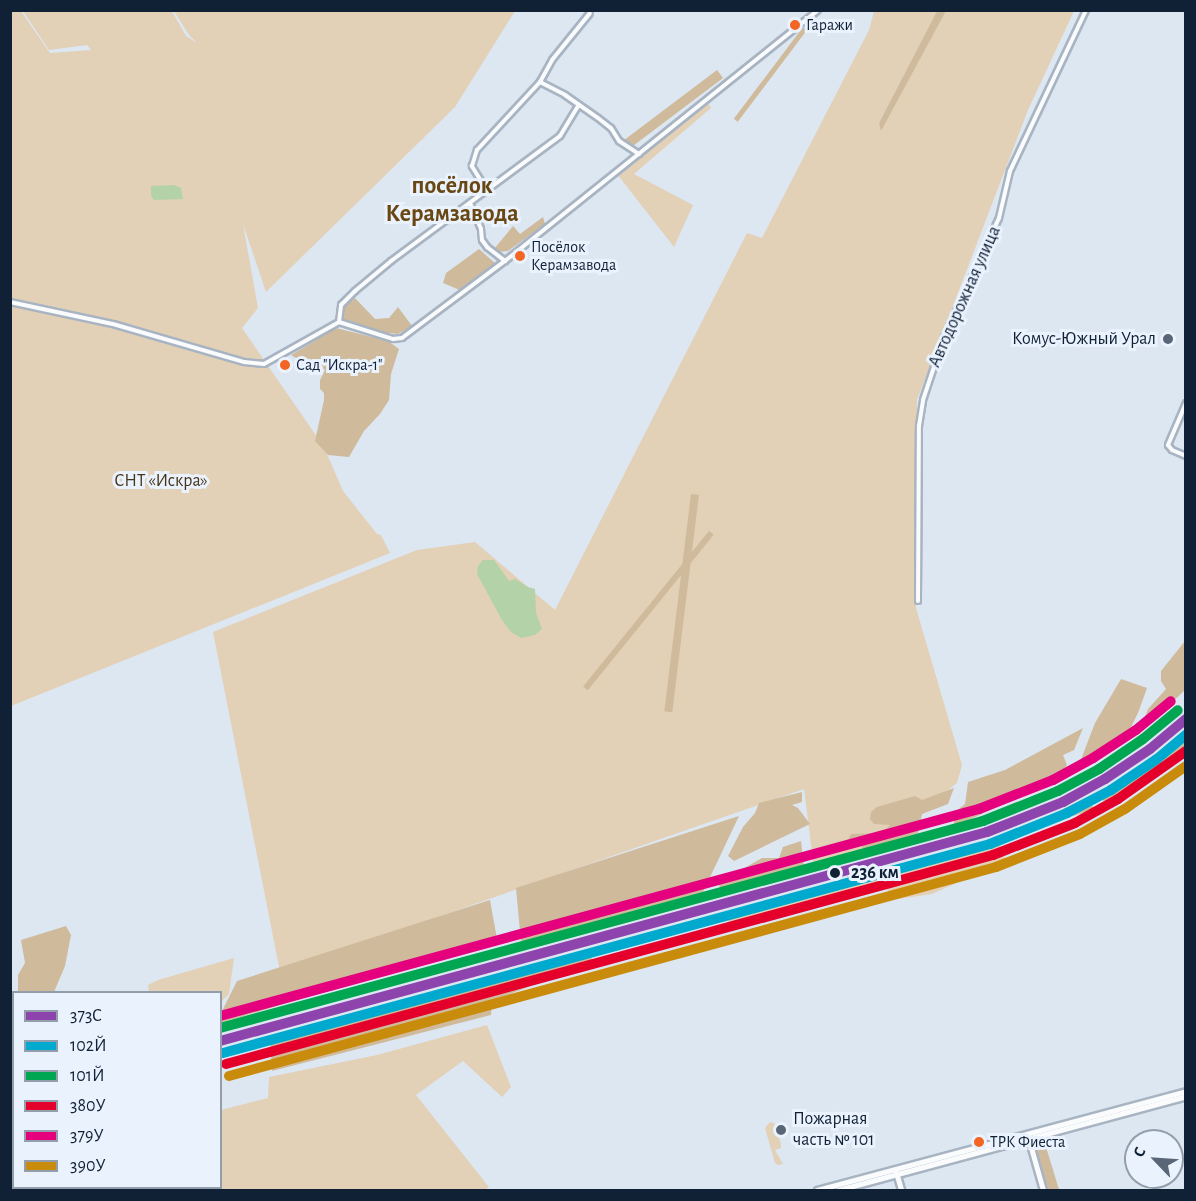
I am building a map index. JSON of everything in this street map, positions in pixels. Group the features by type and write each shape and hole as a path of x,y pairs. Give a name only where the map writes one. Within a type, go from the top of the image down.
{"main road":[{"path":"817,1191 1185,1091"},
{"path":"1049,1129 1185,1096"},
{"path":"1027,1135 1043,1191"},
{"path":"838,1191 896,1171"},
{"path":"896,1171 901,1191"}],"street":[{"path":"10,302 113,324 224,354 244,362 264,364 339,322 393,339 402,338 505,261 818,10"},
{"name":"Автодорожная улица","path":"918,601 919,426 923,400 941,345 999,218 1009,174 1086,10"},
{"path":"488,192 472,166 473,157 491,134 540,82 552,60 590,13"},
{"path":"540,82 565,95 611,128 619,141 639,154"},
{"path":"339,322 341,305 355,291 391,261 488,192 560,136 578,106"},
{"path":"470,203 482,229 482,240 487,248 505,261"},
{"path":"1185,403 1168,445 1172,450 1185,456"}],"green space":[{"name":"СНТ «Искра»","path":"11,11 21,11 50,53 91,50 87,45 49,50 23,11 172,11 186,36 197,43 189,35 174,11 515,11 455,107 266,292 243,224 258,308 242,328 324,447 343,491 377,534 381,535 390,553 11,706"},
{"path":"874,11 937,11 879,123 881,130 946,11 1074,11 1028,110 917,400 916,608 962,765 957,783 867,853 814,868 804,789 280,972 213,632 417,550 475,542 555,610 747,233 762,238 869,30"},
{"path":"708,103 711,108 634,174 693,205 674,247 617,174"},
{"path":"998,841 1006,861 932,894 898,899 884,887 732,930 726,915 873,870"},
{"path":"234,958 229,994 222,1001 222,991 149,991 148,985"},
{"path":"487,1025 511,1087 502,1097 463,1061 416,1095 489,1187 485,1190 11,1190 10,1162 12,1161 12,1189 222,1189 222,1110 268,1098 269,1077 377,1055"},
{"path":"770,1122 775,1124 781,1148 775,1150 783,1164 775,1163 765,1128"}],"shaded area":[{"path":"937,11 946,11 881,131 879,123"},
{"path":"803,27 807,30 738,122 734,119"},
{"path":"717,70 723,78 630,148 624,140"},
{"path":"174,185 181,188 183,199 154,200 151,196 151,186"},
{"path":"543,217 545,224 508,251 497,252 494,249 513,226 520,234"},
{"path":"479,249 496,264 462,291 443,283 446,273"},
{"path":"355,298 375,319 389,318 398,307 412,326 398,334 380,332 343,321 343,308"},
{"path":"336,328 388,341 399,349 391,374 389,400 364,431 349,457 328,455 315,441 324,400 320,380 325,370 315,362 303,362 291,355"},
{"path":"691,494 699,495 672,712 664,711"},
{"path":"709,531 714,535 588,690 583,686"},
{"path":"483,560 494,560 509,581 515,579 535,589 536,613 542,629 535,635 521,638 511,632 502,620 477,574 478,566"},
{"path":"1185,641 1185,690 1145,728 1142,725 1148,709 1166,689 1161,681 1161,671"},
{"path":"1121,679 1147,688 1138,713 1125,739 1087,767 1080,762 1095,723"},
{"path":"1083,728 1074,750 1063,755 1067,765 1052,785 1039,787 954,827 954,813 965,804 968,782 1005,770"},
{"path":"1185,739 1185,750 1178,759 1104,801 1100,798 1091,803 1094,809 1073,816 1070,812 1059,822 1051,815 1131,777 1182,745"},
{"path":"954,788 948,804 922,814 918,833 864,851 860,842 847,842 851,834 882,833 890,825 874,824 870,819 871,812 877,807 915,796 922,800"},
{"path":"802,792 802,802 792,805 798,808 810,824 734,861 728,856 759,803"},
{"path":"739,816 703,892 521,942 516,888"},
{"path":"801,841 804,868 761,878 722,892 718,883 762,858 779,858 783,847"},
{"path":"490,900 497,939 222,1023 222,1011 237,981"},
{"path":"66,926 71,935 65,966 54,991 18,991 18,975 25,963 21,940"},
{"path":"589,952 593,962 492,1001 491,1015 272,1071 270,1039"},
{"path":"1046,1147 1059,1190 1048,1190 1035,1150"}],"transit line":[{"name":"379У","path":"222,1015 979,809 1053,780 1093,758 1136,730 1171,701"},
{"name":"101Й","path":"222,1027 983,821 1058,791 1099,769 1143,739 1178,710"},
{"name":"373C","path":"222,1040 987,832 1063,802 1105,779 1150,749 1186,719"},
{"name":"102Й","path":"223,1053 990,844 1067,813 1111,790 1157,759 1186,735"},
{"name":"380У","path":"226,1064 993,855 1075,823 1118,799 1186,751"},
{"name":"390У","path":"229,1076 996,867 1080,834 1125,809 1186,766"}],"place":[{"name":"Гаражи","path":"795,25"},
{"name":"Посёлок Керамзавода","path":"520,256"},
{"name":"Комус-Южный Урал","path":"1168,339"},
{"name":"Сад \"Искра-1\"","path":"285,365"},
{"name":"236 км","path":"835,873"},
{"name":"Пожарная часть № 101","path":"781,1130"},
{"name":"ТРК Фиеста","path":"979,1142"}],"district":[{"name":"посёлок Керамзавода","path":"452,201"}]}
